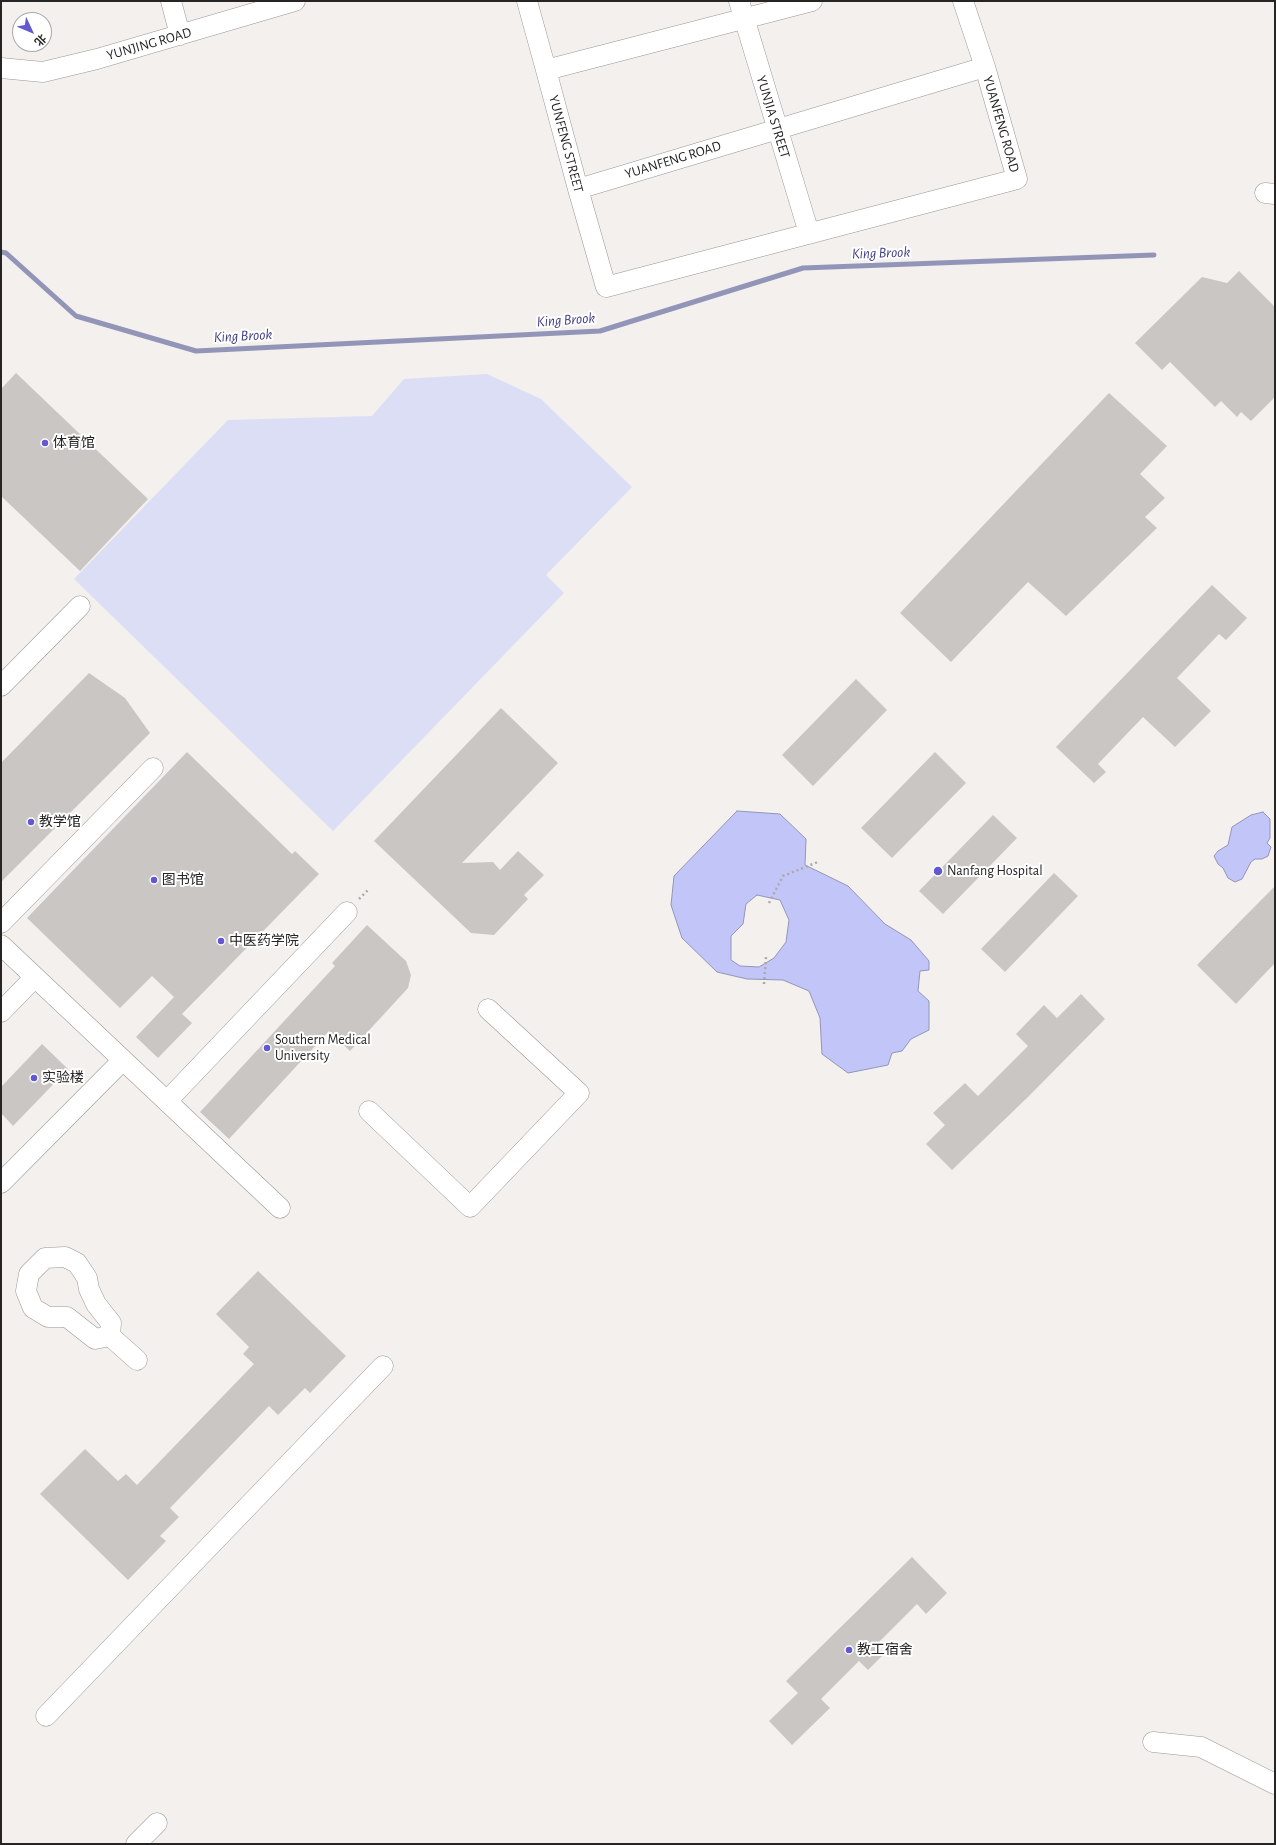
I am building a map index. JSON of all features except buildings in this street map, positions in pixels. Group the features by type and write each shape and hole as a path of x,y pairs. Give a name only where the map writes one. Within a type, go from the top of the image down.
{"street":[{"path":"171,1 180,35"},
{"name":"YUNJING ROAD","path":"1,68 43,72 97,59 295,1"},
{"name":"YUNFENG STREET","path":"527,1 606,287"},
{"path":"546,70 742,10 812,1"},
{"path":"963,1 985,67"},
{"name":"YUNJIA STREET","path":"742,10 809,233"},
{"name":"YUANFENG ROAD","path":"578,189 985,67 1017,178 606,287"},
{"path":"1,686 80,606"},
{"path":"1,924 153,768"},
{"path":"167,1101 347,912"},
{"path":"1,945 280,1208"},
{"path":"1,1012 35,977"},
{"path":"369,1111 470,1207 579,1094 488,1008"},
{"path":"1,1183 123,1060"},
{"path":"65,1257 77,1263 87,1278 89,1289 96,1304 111,1322 110,1336 95,1338 67,1317 48,1317 33,1308 26,1291 29,1274 45,1258 65,1257"},
{"path":"110,1336 136,1360"},
{"path":"46,1716 383,1366"},
{"path":"1153,1742 1200,1747 1275,1784"},
{"path":"136,1844 157,1823"}],"path":[{"path":"769,903 783,876 818,862"},
{"path":"764,984 766,957"}],"shaded area":[{"path":"487,374 541,399 632,487 546,575 564,593 333,831 74,579 228,420 372,416 404,379"}],"water":[{"path":"737,811 780,814 806,839 805,865 848,886 885,924 911,940 929,961 929,970 920,971 918,991 929,1001 929,1030 911,1039 902,1051 892,1053 888,1065 848,1073 822,1054 820,1018 809,991 783,980 747,979 717,972 682,938 671,905 674,876","holes":["757,895 780,900 789,920 786,942 774,958 759,967 740,966 731,960 731,936 743,924 746,904"]},
{"path":"1263,812 1270,819 1270,838 1267,843 1271,847 1268,856 1262,859 1255,859 1251,862 1242,879 1235,882 1228,878 1214,856 1218,851 1228,845 1232,827 1251,815"}],"waterway":[{"name":"King Brook","path":"1,252 6,253 76,316 196,351 600,331 803,268 1154,255"}],"place":[{"name":"体育馆","path":"45,443"},
{"name":"教学馆","path":"31,822"},
{"name":"Nanfang Hospital","path":"938,871"},
{"name":"图书馆","path":"154,880"},
{"name":"中医药学院","path":"221,941"},
{"name":"Southern Medical University","path":"267,1048"},
{"name":"实验楼","path":"34,1078"},
{"name":"教工宿舍","path":"849,1650"}]}
